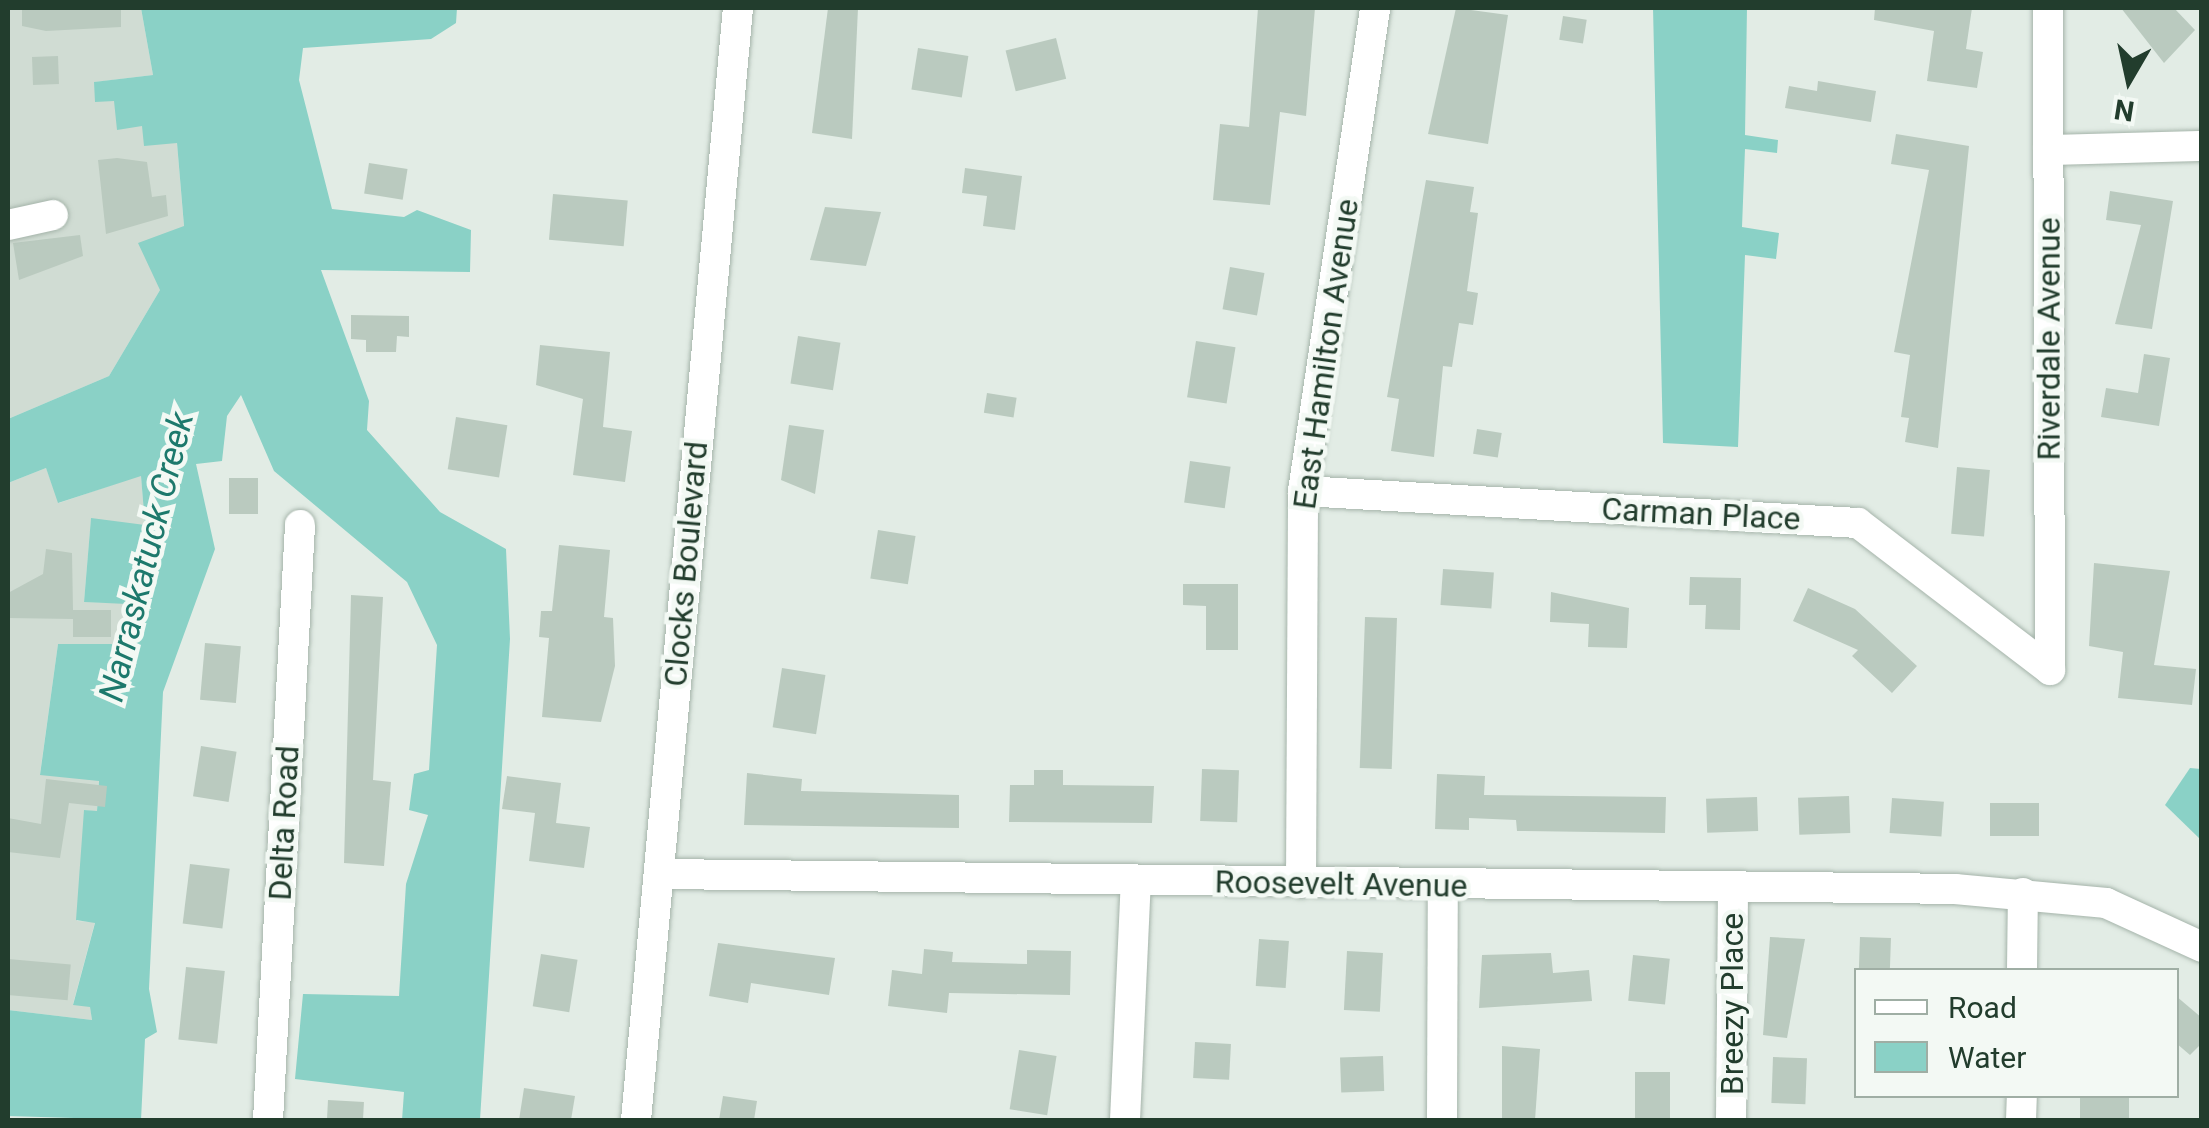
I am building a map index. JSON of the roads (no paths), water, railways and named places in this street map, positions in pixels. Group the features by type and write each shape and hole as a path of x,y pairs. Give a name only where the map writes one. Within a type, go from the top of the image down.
{"street":[{"name":"Clocks Boulevard","path":"636,1120 738,8"},
{"name":"East Hamilton Avenue","path":"1301,883 1303,491 1375,8"},
{"name":"Riverdale Avenue","path":"2048,8 2050,670"},
{"path":"2048,150 2202,146"},
{"path":"8,225 54,215"},
{"name":"Carman Place","path":"1303,491 1858,522 2050,670"},
{"name":"Delta Road","path":"268,1120 300,525"},
{"name":"Roosevelt Avenue","path":"660,874 2023,893 2141,913 2202,947"},
{"path":"1125,1120 1136,881"},
{"path":"1442,1120 1443,886"},
{"name":"Breezy Place","path":"1731,1120 1733,888"},
{"path":"2022,968 2023,893"}],"water":[{"name":"Narraskatuck Creek","path":"141,8 457,8 456,23 431,39 303,48 299,80 332,209 404,217 417,210 471,230 470,272 321,270 369,401 367,430 440,512 506,549 510,639 480,1120 402,1120 404,1092 295,1079 303,994 399,996 406,884 428,815 409,810 414,774 429,770 437,645 407,582 274,471 241,395 227,416 222,461 196,464 215,549 163,692 149,989 157,1032 145,1039 141,1120 8,1116 8,1010 92,1020 90,1007 73,1005 95,923 76,920 84,810 97,811 99,781 40,775 58,644 123,644 127,604 84,602 91,518 145,525 141,476 58,503 46,468 8,483 8,419 109,376 160,290 138,243 184,226 177,143 144,146 142,126 117,130 114,101 95,102 94,82 153,75"},
{"path":"1653,8 1747,8 1745,135 1778,140 1777,153 1745,149 1742,227 1779,233 1776,259 1745,255 1738,447 1663,443"},
{"path":"2190,768 2201,769 2201,840 2165,805"}]}
